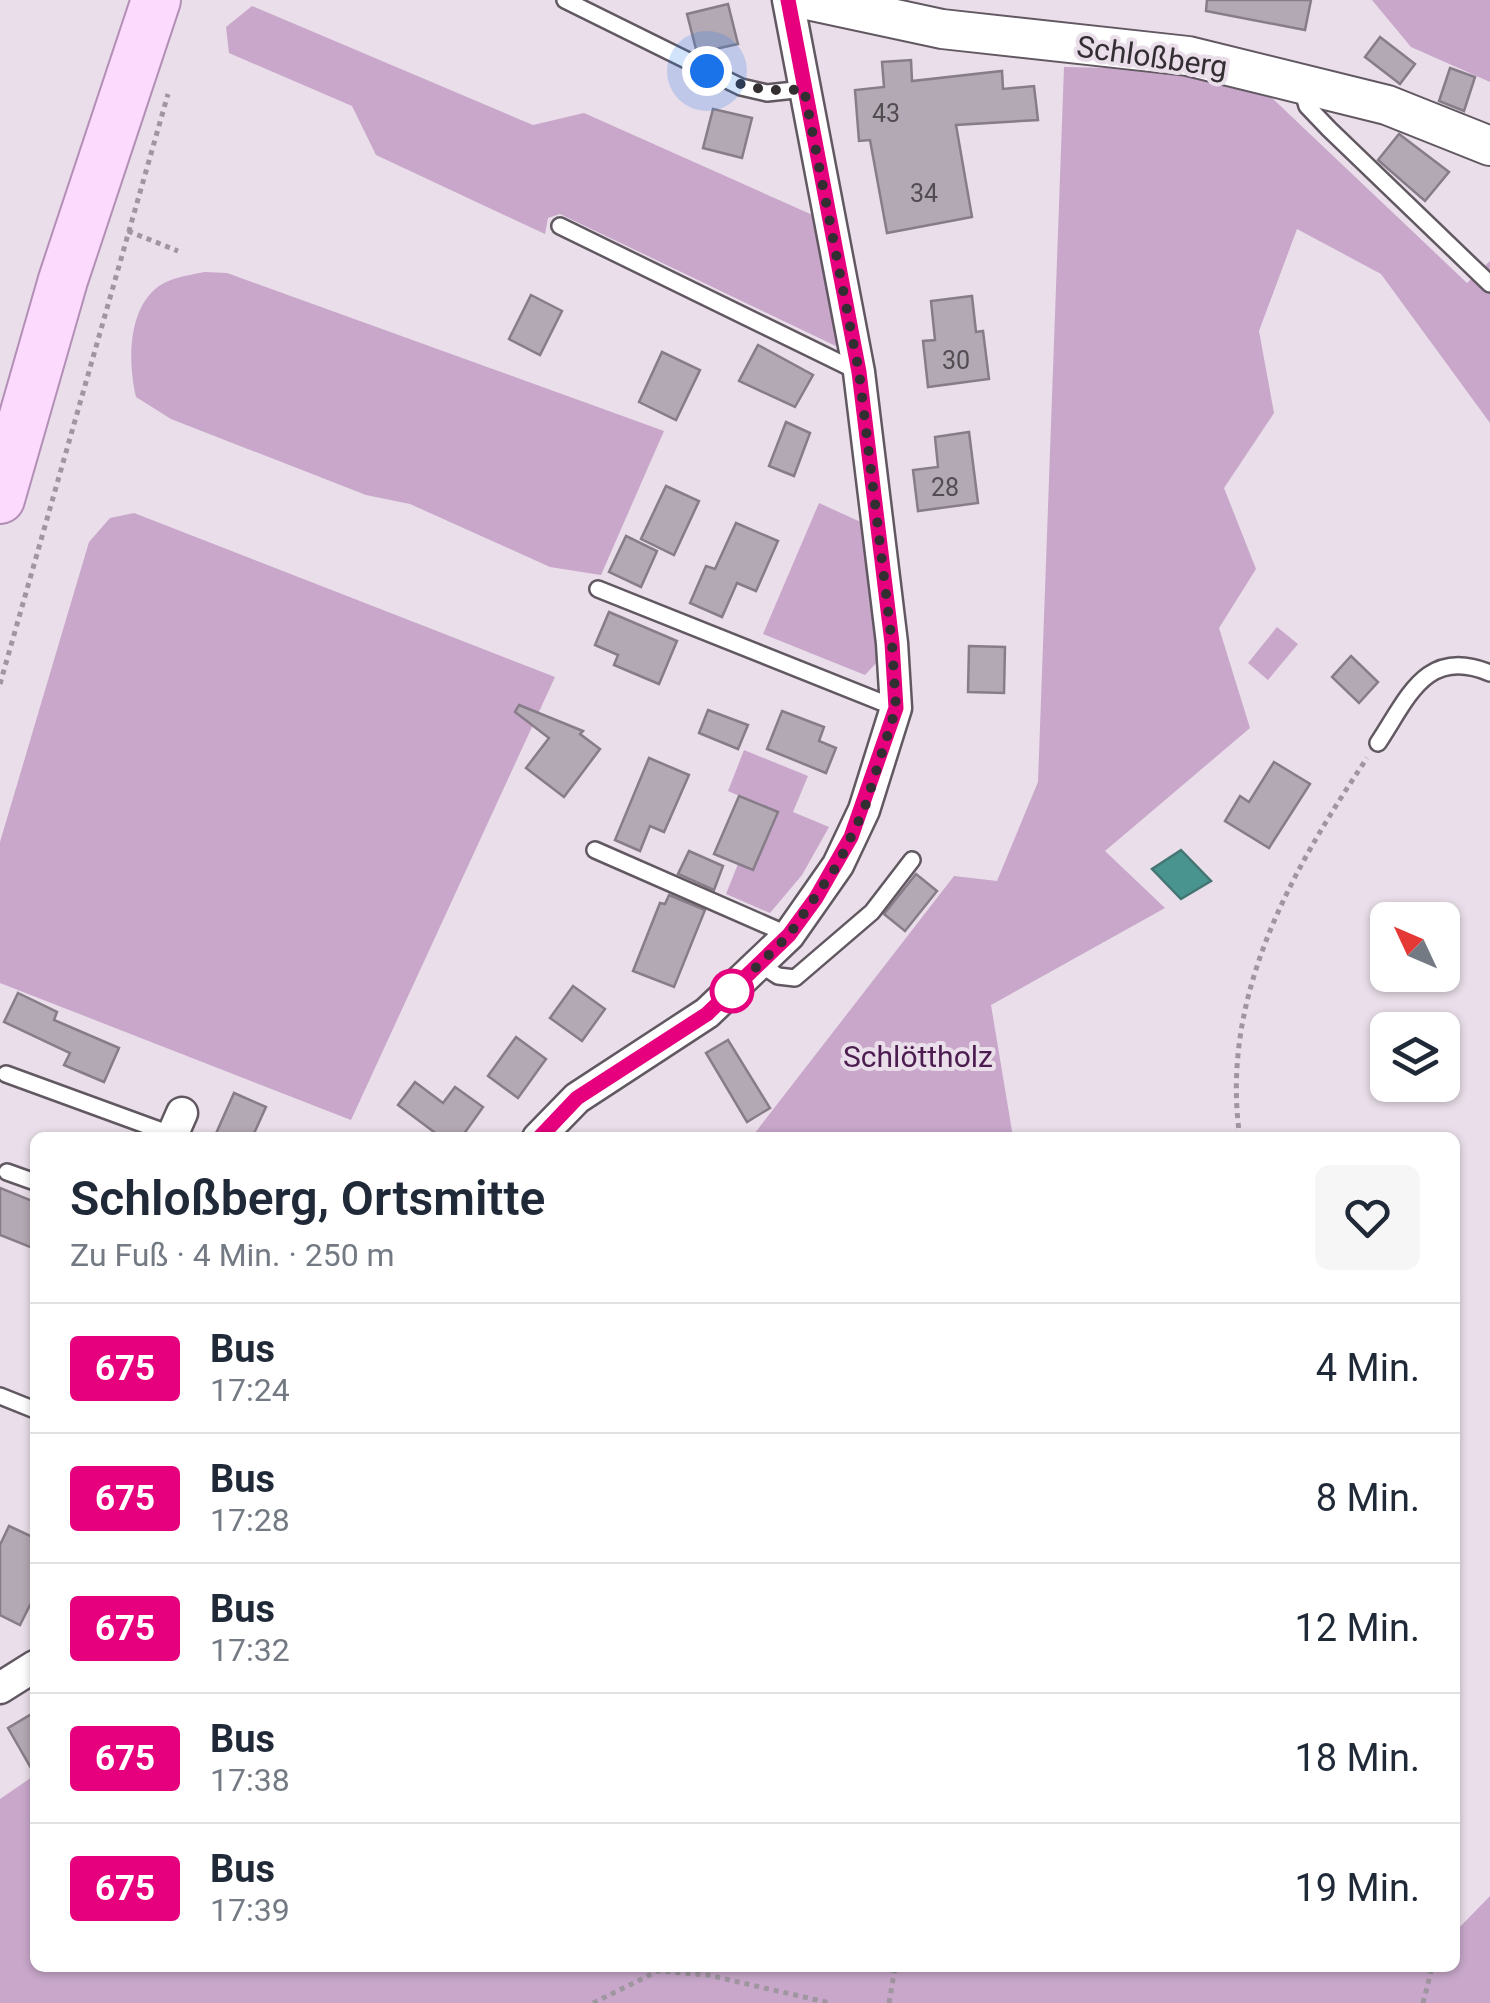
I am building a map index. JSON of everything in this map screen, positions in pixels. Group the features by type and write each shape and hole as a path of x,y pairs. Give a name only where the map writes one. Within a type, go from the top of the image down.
{"main road":[{"path":"0,499 63,280 156,0"}],"street":[{"path":"544,1132 577,1098 707,1014 789,935 838,864 857,824 896,708 892,643 859,372 788,0"},
{"name":"Schloßberg","path":"806,0 942,29 1188,56 1387,106 1490,146"},
{"path":"0,1688 30,1669"}],"lane":[{"path":"565,0 741,87 767,93 804,89"},
{"path":"1300,82 1307,106 1318,118 1490,284"},
{"path":"560,226 859,372"},
{"path":"598,589 896,708"},
{"path":"1378,743 1422,678 1434,668 1454,664 1490,673"},
{"path":"595,850 789,935"},
{"path":"762,965 778,976 795,978 872,912 912,860"},
{"path":"6,1074 175,1128"},
{"path":"7,1172 30,1180"},
{"path":"0,1396 30,1408"}],"path":[{"path":"0,684 169,89"},
{"path":"128,232 178,251"},
{"path":"1239,1132 1236,1112 1243,1032 1261,946 1315,836 1378,743"},
{"path":"593,2003 654,1972"},
{"path":"675,1972 830,2003"},
{"path":"888,2003 894,1972"},
{"path":"1423,2003 1431,1972"}],"green space":[{"path":"1372,0 1490,0 1490,82 1411,47"},
{"path":"252,6 533,125 584,113 817,217 840,348 560,214 548,218 545,234 376,155 352,106 229,53 226,27"},
{"name":"Schlöttholz","path":"1064,67 1165,69 1271,97 1467,283 1490,261 1490,423 1381,274 1297,229 1259,331 1274,413 1224,488 1256,569 1219,628 1250,728 1105,851 1165,908 991,1005 1012,1132 756,1132 954,876 997,881 1038,782"},
{"path":"205,272 227,273 664,431 601,575 550,567 410,504 366,495 171,419 136,397 131,353 141,308 164,283"},
{"path":"819,503 865,524 878,661 865,675 763,634"},
{"path":"134,513 555,677 351,1120 0,983 0,842 89,542 110,518"},
{"path":"1277,627 1298,644 1268,680 1248,663"},
{"path":"744,750 808,776 793,812 829,827 802,875 770,913 726,894 738,864 753,870 778,813 728,791"},
{"path":"30,1778 30,1972 1460,1972 1460,1927 1490,1896 1490,2003 0,2003 0,1799"}],"shaded area":[{"path":"1181,850 1211,881 1181,899 1152,869"}],"building":[{"path":"1207,0 1311,0 1305,30 1206,11"},
{"path":"728,4 738,44 697,53 687,14"},
{"path":"1380,37 1415,64 1400,84 1365,57"},
{"path":"911,60 912,81 1002,71 1003,89 1034,86 1038,120 956,125 972,217 887,233 870,140 859,141 855,90 884,87 882,62"},
{"path":"1450,68 1475,77 1464,111 1439,101"},
{"path":"713,109 752,118 742,158 703,148"},
{"path":"1399,134 1449,172 1425,201 1378,160"},
{"path":"531,295 562,311 540,355 509,339"},
{"path":"972,296 976,332 983,331 989,379 928,387 923,341 935,340 931,301"},
{"path":"758,345 813,375 795,407 739,381"},
{"path":"662,352 700,370 676,420 639,402"},
{"path":"786,422 810,433 794,476 769,466"},
{"path":"969,432 978,503 918,511 913,470 938,467 935,437"},
{"path":"666,486 699,501 674,555 641,539"},
{"path":"736,523 778,541 756,591 737,583 722,617 690,603 706,566 715,569"},
{"path":"626,536 657,551 641,587 609,572"},
{"path":"609,612 677,641 659,684 614,665 618,655 595,645"},
{"path":"969,646 1005,647 1004,693 968,692"},
{"path":"1351,656 1378,682 1359,703 1332,677"},
{"path":"519,705 583,731 580,734 600,749 564,797 526,768 549,738 515,712"},
{"path":"708,710 748,725 738,749 699,733"},
{"path":"782,711 824,727 819,741 836,748 826,773 767,749"},
{"path":"649,758 689,775 664,832 650,826 640,851 615,840"},
{"path":"1274,762 1310,784 1269,848 1225,821 1240,796 1249,802"},
{"path":"739,796 778,812 753,870 714,854"},
{"path":"689,851 723,866 714,890 678,874"},
{"path":"916,874 937,891 905,931 884,914"},
{"path":"669,895 705,910 674,987 633,971 660,903 665,904"},
{"path":"573,986 605,1009 582,1041 550,1018"},
{"path":"18,993 57,1012 54,1020 119,1048 104,1082 64,1065 70,1053 4,1022"},
{"path":"516,1037 546,1059 518,1098 488,1076"},
{"path":"728,1040 770,1108 747,1122 706,1053"},
{"path":"415,1082 443,1103 455,1087 483,1107 465,1132 434,1132 398,1105"},
{"path":"234,1093 266,1107 255,1132 217,1132"},
{"path":"0,1188 30,1200 30,1247 0,1235"},
{"path":"9,1526 30,1536 30,1605 20,1625 0,1615 0,1545"},
{"path":"30,1715 30,1766 8,1728"}],"bus line":[{"name":"675","path":"545,1132 577,1098 707,1014 789,935 838,864 864,810 896,708 892,643 859,372 788,0"}],"route":[{"path":"707,71 741,87 767,93 804,89 859,372 892,643 896,708 864,810 838,864 789,935 732,991"}]}
